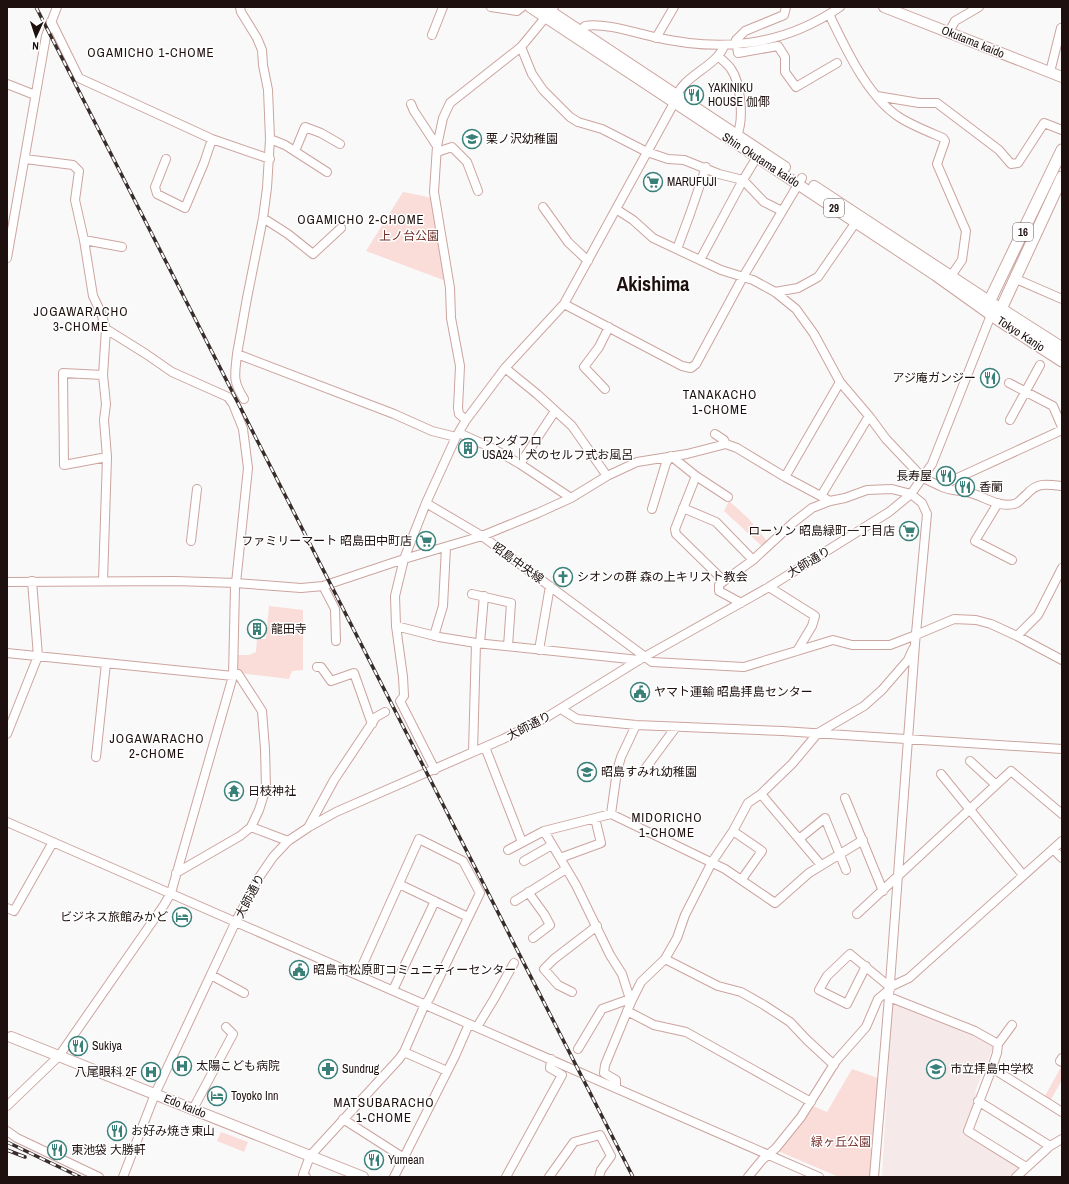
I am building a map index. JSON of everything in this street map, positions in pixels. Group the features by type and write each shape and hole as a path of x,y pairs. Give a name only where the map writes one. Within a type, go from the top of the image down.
{"highway":[{"name":"Tokyo Kanjo","path":"1062,150 989,302 996,312 1062,361"},
{"name":"Tokyo Kanjo","path":"996,312 1016,279 1062,177"},
{"name":"Tokyo Kanjo","path":"996,312 1062,348"}],"main road":[{"name":"Shin Okutama kaido","path":"530,7 548,11 580,31 757,157 800,181 951,276 989,302"},
{"name":"Okutama kaido","path":"884,7 1062,77"},
{"name":"Shin Okutama kaido","path":"548,11 675,99 737,135 856,222 935,275 996,312"},
{"name":"Edo kaido","path":"8,1038 59,1056 363,1177"}],"street":[{"path":"7,258 46,36 56,7"},
{"path":"240,7 241,12 257,38 262,50 263,65 268,90 270,139 270,159 263,218 247,298 234,379 237,388 244,399"},
{"path":"432,35 443,7"},
{"path":"491,7 517,11 522,7"},
{"path":"656,38 674,7"},
{"path":"786,7 784,15 745,32 736,40 735,45 738,54 778,46 786,56 785,72 796,87 837,63"},
{"path":"580,31 585,26 592,25 613,28 656,38 696,44 724,46 735,45 779,37 810,25 840,7"},
{"path":"949,32 955,21 979,7"},
{"path":"466,420 460,414 458,408 460,366 451,318 450,288 434,192 437,149 443,118 450,103 521,47 548,11"},
{"path":"829,14 852,59 877,96 898,117 943,138 945,141 937,164 966,231 962,260 951,276"},
{"path":"52,20 79,78 212,139 270,159"},
{"path":"1050,72 1061,28"},
{"path":"435,770 400,701 404,696 403,677 396,626 396,596 404,559 426,503 466,420 505,368 564,304 675,99 689,80 718,56 724,46"},
{"path":"521,47 536,80 548,95 570,117 578,122 602,129 647,152 668,159 684,160 706,167 719,174 743,180 764,202 782,211"},
{"path":"718,56 731,69 737,82 742,115 740,128 737,135"},
{"path":"7,84 35,95"},
{"path":"877,96 919,103 937,103 999,150 1011,164 1018,163 1044,123 1062,130"},
{"path":"411,104 437,149"},
{"path":"295,152 305,127 321,133 340,144"},
{"path":"166,159 155,187 157,194 185,208 204,163 212,139"},
{"path":"270,139 285,145 327,172"},
{"path":"437,149 452,147 467,162 478,191"},
{"path":"700,260 757,157"},
{"path":"25,159 74,165 79,171 75,200 84,240 93,296 101,313 106,329 103,375 106,404 104,420 107,457 103,581"},
{"path":"677,249 706,167"},
{"path":"564,304 682,366 691,368 696,364 743,277 800,181"},
{"path":"543,207 568,242 588,261"},
{"path":"616,209 633,220 653,238 721,270 743,277 775,292 796,309 814,334 840,382 869,416 886,439 923,478 949,491 968,492 1007,505 1016,503 1033,487 1048,484 1062,486"},
{"path":"263,218 288,234 313,254 341,228"},
{"path":"775,292 798,288 818,277 856,222"},
{"path":"84,240 122,247"},
{"path":"1016,279 1062,298"},
{"name":"大師通り","path":"123,1177 155,1094 236,922 258,879 273,856 288,841 308,827 336,812 435,770 509,736 561,709 642,658 769,587 889,512 911,494 932,464 996,312"},
{"path":"605,389 584,367 599,347 609,327"},
{"path":"7,1106 59,1056 171,893 233,674 235,587 248,468 243,429 233,404 228,397 172,372 106,329"},
{"path":"238,354 351,397 432,431 458,435 492,448 520,464 571,498"},
{"path":"1010,420 1040,365"},
{"path":"505,368 572,426 608,476"},
{"path":"103,375 63,372 64,466 107,457"},
{"path":"786,477 840,382"},
{"path":"940,486 1062,428 1053,406 1009,383"},
{"path":"520,464 556,411"},
{"path":"821,496 869,416"},
{"path":"715,434 724,440 726,444"},
{"path":"7,582 103,581 236,583 301,588 322,586 404,559 482,536 571,498 608,476 637,462 687,454 726,444 737,448 830,501"},
{"path":"671,456 696,476 728,497"},
{"path":"652,509 666,463 671,456"},
{"path":"696,476 675,529 676,534 724,581"},
{"path":"191,538 197,489"},
{"path":"741,603 718,591 719,585 753,560 794,522 812,508 867,490 892,489 911,494 922,503 927,514 874,1177"},
{"name":"昭島中央線","path":"426,503 482,536 550,586 642,658"},
{"path":"998,503 975,541 1012,560"},
{"path":"683,508 716,522 753,560"},
{"path":"434,636 443,606 446,547"},
{"path":"1018,636 1038,615 1062,568"},
{"path":"7,734 38,656 32,581"},
{"path":"322,586 335,609 336,641"},
{"path":"540,650 550,586"},
{"path":"769,587 814,616 812,626 797,651"},
{"path":"472,594 511,603 508,646"},
{"path":"473,752 478,643 484,596"},
{"path":"396,626 434,636 478,643 540,650 642,658 662,664 744,667 833,640 852,645 890,645 916,640 954,619 984,622 1018,636 1062,660"},
{"path":"616,1088 616,1080 604,1073 605,1065 628,1011 630,1000 641,982 665,959 677,938 686,915 712,862 733,831 748,803 760,794 792,764 818,734 864,706 882,690 908,660 916,640"},
{"path":"7,653 238,674 262,711 266,788 259,810 251,827 240,836 176,873"},
{"path":"96,757 106,663"},
{"path":"317,667 321,667 331,680 354,673 372,724"},
{"path":"561,709 578,719 636,725 818,734 1062,749"},
{"path":"308,827 334,780 376,717 385,712"},
{"path":"611,814 617,771 621,757 636,725"},
{"path":"645,769 676,727"},
{"path":"485,747 522,842"},
{"path":"970,761 996,785"},
{"path":"857,914 898,878 1011,771 1062,814"},
{"path":"941,774 1023,875"},
{"path":"760,794 821,865"},
{"path":"845,798 883,891"},
{"path":"508,850 544,831 611,814 712,862 742,879 775,903 821,865 863,840"},
{"path":"560,858 601,843 595,818"},
{"path":"799,839 826,818 846,870"},
{"path":"7,823 171,893 819,1177"},
{"path":"251,827 288,841"},
{"path":"544,831 597,926 610,955 622,974 630,1000"},
{"path":"733,831 762,851 742,879"},
{"path":"306,1177 302,1175 310,1156 404,1052 425,1004 429,999 480,893 463,861 419,840 358,975"},
{"path":"748,1177 762,1160 784,1139 811,1102 834,1064 866,1027 878,999 909,978 1062,841"},
{"path":"7,908 14,911 53,842"},
{"path":"524,861 552,845"},
{"path":"1053,849 1062,858"},
{"path":"514,901 566,869"},
{"path":"399,884 468,917"},
{"path":"528,892 550,925 533,938"},
{"path":"393,990 435,901"},
{"path":"572,992 558,986 544,970 554,959 597,926"},
{"path":"866,966 848,1004 820,990 827,976 850,954 866,966 890,991 975,1031 998,1044"},
{"path":"665,959 718,986 741,992 764,1005 790,1022 806,1040 834,1064"},
{"path":"394,1177 447,1071 473,1025 494,999 514,963"},
{"path":"211,975 244,993"},
{"path":"578,1050 602,1009 630,1000"},
{"path":"628,1011 654,1025 686,1032 811,1102"},
{"path":"1012,1025 998,1044 998,1049 992,1068 968,1130 1026,1167"},
{"path":"193,1109 233,1034 226,1026"},
{"path":"404,1052 447,1071"},
{"path":"1062,1058 1060,1061 1062,1062"},
{"path":"506,1177 562,1075 550,1068 551,1059"},
{"path":"992,1068 1061,1110"},
{"path":"978,1101 1050,1146"},
{"path":"343,1119 404,1158"},
{"path":"7,1131 17,1138 100,1177"},
{"path":"549,1177 574,1142 600,1135 611,1156 598,1177"},
{"path":"1016,1177 1050,1146 1062,1139"}],"shaded area":[{"name":"市立拝島中学校","path":"892,1001 994,1045 975,1092 980,1096 965,1133 1024,1169 1016,1177 882,1177"}],"green space":[{"name":"上ノ台公園","path":"403,192 433,198 446,281 366,251"},
{"path":"729,501 748,518 768,542 763,547 724,511"},
{"path":"269,606 303,610 303,670 292,671 289,679 239,673 234,669 236,655 249,655 256,652 257,639 266,639"},
{"path":"1061,1067 1062,1080 1050,1101 1045,1096"},
{"name":"緑ヶ丘公園","path":"852,1069 878,1078 870,1177 839,1177 778,1151 786,1143 813,1106 827,1112"},
{"path":"221,1132 248,1142 244,1152 217,1141"}],"railway":[{"path":"36,7 633,1177"},
{"path":"7,1142 80,1177"},
{"path":"7,1150 25,1157"}],"place":[{"name":"YAKINIKU HOUSE 伽倻","path":"694,95"},
{"name":"栗ノ沢幼稚園","path":"472,139"},
{"name":"MARUFUJI","path":"653,182"},
{"name":"アジ庵ガンジー","path":"990,378"},
{"name":"ワンダフロ USA24｜犬のセルフ式お風呂","path":"468,448"},
{"name":"長寿屋","path":"946,476"},
{"name":"香蘭","path":"965,487"},
{"name":"ローソン 昭島緑町一丁目店","path":"909,531"},
{"name":"ファミリーマート 昭島田中町店","path":"426,541"},
{"name":"シオンの群 森の上キリスト教会","path":"563,577"},
{"name":"龍田寺","path":"257,629"},
{"name":"ヤマト運輸 昭島拝島センター","path":"640,692"},
{"name":"昭島すみれ幼稚園","path":"587,772"},
{"name":"日枝神社","path":"234,791"},
{"name":"ビジネス旅館みかど","path":"182,917"},
{"name":"昭島市松原町コミュニティーセンター","path":"299,970"},
{"name":"Sukiya","path":"78,1046"},
{"name":"太陽こども病院","path":"182,1066"},
{"name":"Sundrug","path":"328,1069"},
{"name":"市立拝島中学校","path":"936,1069"},
{"name":"八尾眼科 2F","path":"151,1072"},
{"name":"Toyoko Inn","path":"217,1096"},
{"name":"お好み焼き東山","path":"117,1131"},
{"name":"東池袋 大勝軒","path":"57,1150"},
{"name":"Yumean","path":"374,1160"}],"district":[{"name":"OGAMICHO 1-CHOME","path":"151,52"},
{"name":"OGAMICHO 2-CHOME","path":"361,219"},
{"name":"Akishima","path":"653,283"},
{"name":"JOGAWARACHO 3-CHOME","path":"81,318"},
{"name":"TANAKACHO 1-CHOME","path":"720,402"},
{"name":"JOGAWARACHO 2-CHOME","path":"157,746"},
{"name":"MIDORICHO 1-CHOME","path":"667,824"},
{"name":"MATSUBARACHO 1-CHOME","path":"384,1110"}]}
